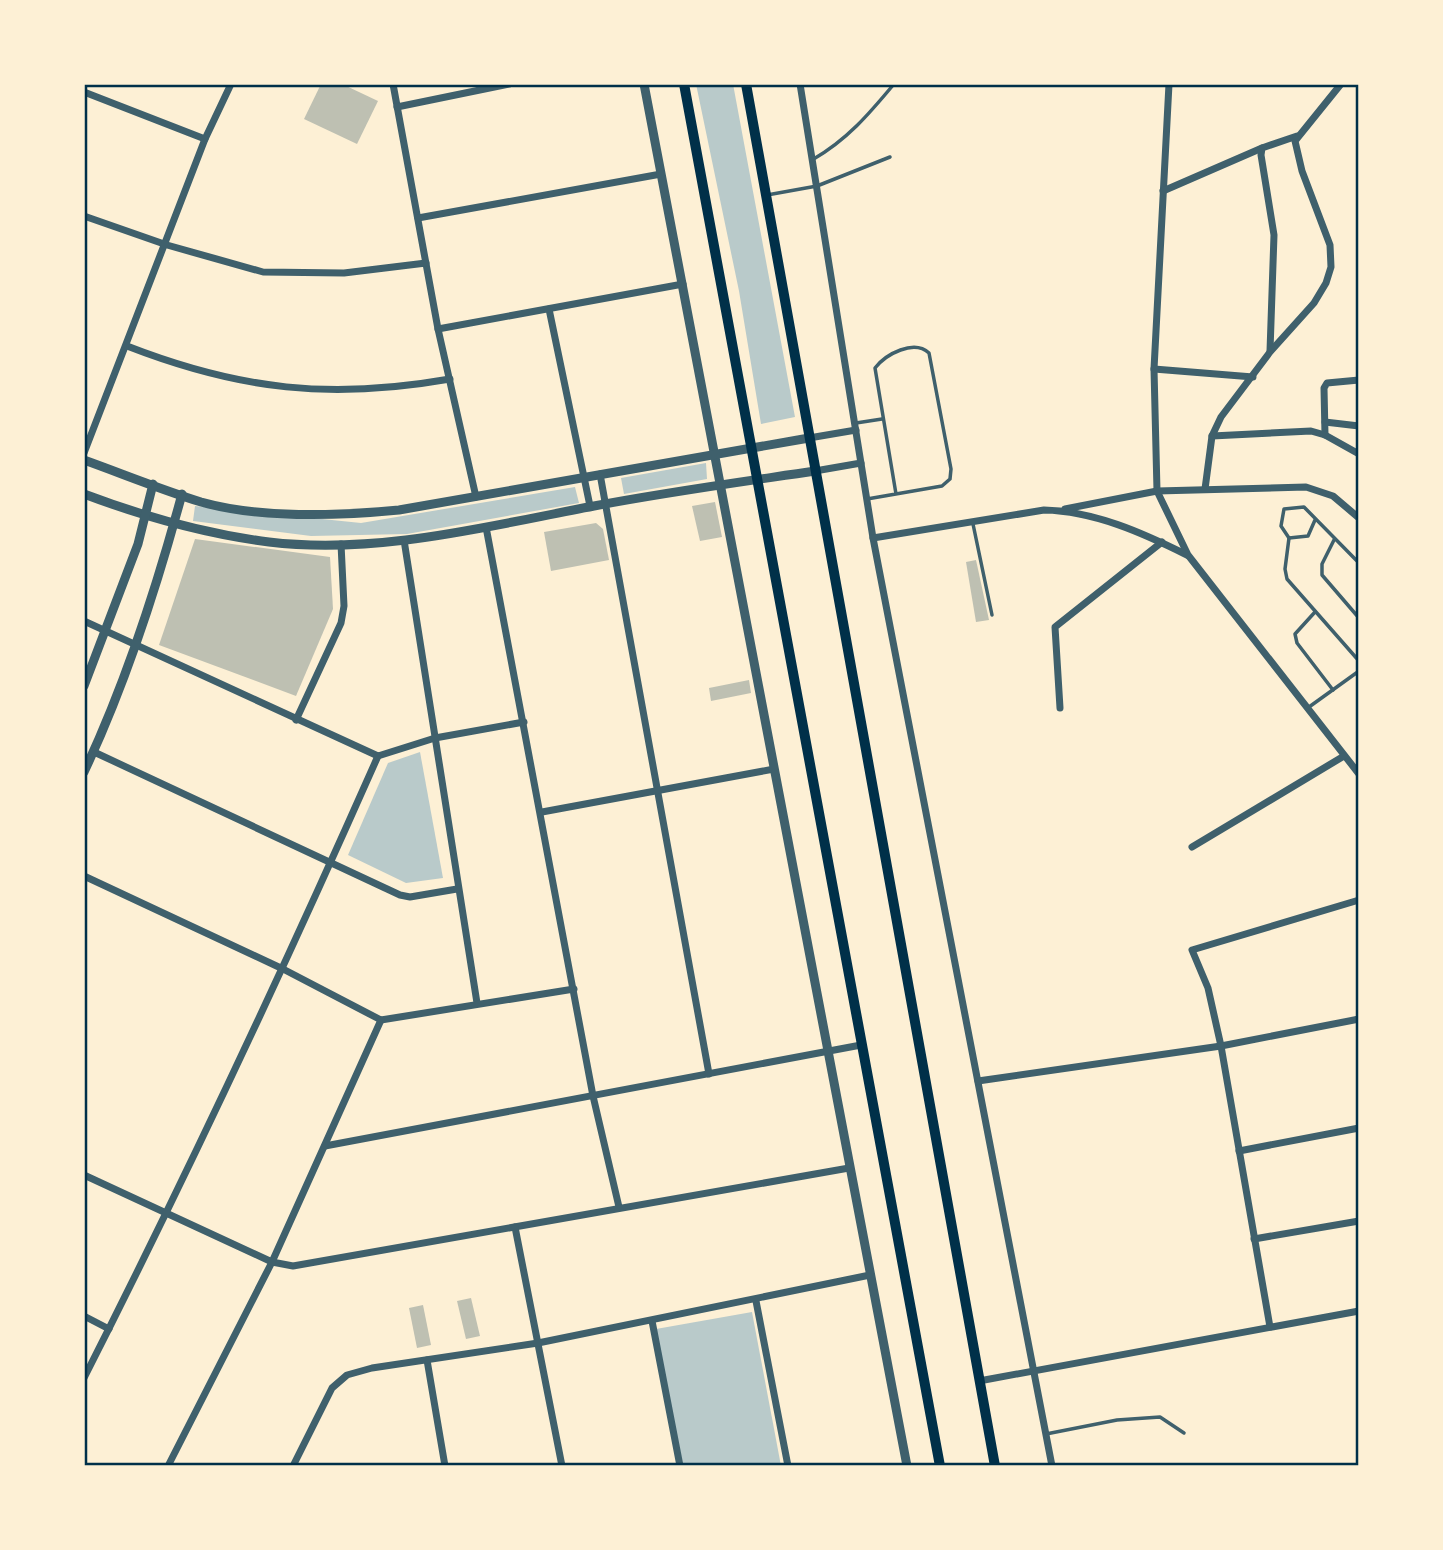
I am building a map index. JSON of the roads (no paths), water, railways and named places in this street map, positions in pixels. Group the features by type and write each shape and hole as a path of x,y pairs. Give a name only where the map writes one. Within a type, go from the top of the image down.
{"main road":[{"path":"684,84 940,1466"},
{"path":"746,84 995,1466"}],"street":[{"path":"84,453 167,245 205,139 231,84"},
{"path":"393,84 438,329 476,496"},
{"path":"397,107 509,84"},
{"path":"644,84 907,1466"},
{"path":"800,84 873,538 1052,1466"},
{"path":"1169,84 1154,369 1157,491 1188,555 1359,774"},
{"path":"1205,489 1212,436 1221,417 1270,352 1314,303 1326,283 1331,267 1330,245 1294,147 1297,136 1341,84"},
{"path":"84,92 205,139"},
{"path":"1163,191 1262,148 1297,136"},
{"path":"1262,148 1274,235 1270,352"},
{"path":"418,218 661,174"},
{"path":"84,216 167,245 263,272 344,273 426,263"},
{"path":"438,329 683,284"},
{"path":"549,309 590,506"},
{"path":"127,346 180,367 231,380 285,388 360,390 450,379"},
{"path":"1154,369 1253,377"},
{"path":"1325,435 1324,388 1327,383 1359,380"},
{"path":"1325,422 1359,426"},
{"path":"84,460 202,502 312,514 399,510 809,438 856,426"},
{"path":"1212,436 1311,432 1325,435 1359,454"},
{"path":"84,494 174,523 269,542 341,544 404,540 606,503 861,463"},
{"path":"600,474 709,1074"},
{"path":"84,686 138,544 153,484"},
{"path":"873,538 1044,510 1061,510 1157,491 1205,489 1306,487 1333,496 1359,518"},
{"path":"84,772 137,644 165,562 182,494"},
{"path":"1061,510 1104,520 1188,555"},
{"path":"486,527 542,812 593,1096 620,1207"},
{"path":"404,540 477,1003"},
{"path":"1060,708 1055,627 1162,542"},
{"path":"296,720 341,623 344,606 341,544"},
{"path":"84,621 378,756 435,738 524,722"},
{"path":"94,752 330,864 410,897 457,889"},
{"path":"1192,847 1344,755"},
{"path":"84,1378 167,1214 283,969 378,756"},
{"path":"542,812 774,769"},
{"path":"84,876 283,969 381,1020 574,989"},
{"path":"1270,1327 1221,1046 1208,988 1192,950 1359,900"},
{"path":"978,1081 1221,1046 1359,1019"},
{"path":"168,1466 272,1262 381,1020"},
{"path":"325,1146 861,1045"},
{"path":"1239,1151 1359,1128"},
{"path":"84,1175 272,1262 307,1266 620,1207 849,1168"},
{"path":"1254,1239 1359,1221"},
{"path":"515,1227 562,1466"},
{"path":"293,1466 332,1388 347,1376 372,1368 538,1343 756,1301 870,1275"},
{"path":"756,1301 788,1466"},
{"path":"979,1381 1359,1311"},
{"path":"84,1317 109,1329"},
{"path":"652,1321 680,1466"},
{"path":"427,1360 443,1466"}],"lane":[{"path":"812,160 838,146 894,84"},
{"path":"765,195 817,186 890,157"},
{"path":"867,499 896,494 942,486 950,479 951,468 929,353 923,348 913,346 882,359 875,368 896,494"},
{"path":"856,426 882,419"},
{"path":"1359,564 1304,507 1284,509 1281,526 1289,538 1285,569 1287,579 1359,661"},
{"path":"1289,538 1308,536 1315,520"},
{"path":"973,522 992,615"},
{"path":"1335,540 1322,564 1322,575 1359,618"},
{"path":"1315,611 1295,634 1297,643 1333,690"},
{"path":"1307,708 1359,671"},
{"path":"1046,1434 1117,1420 1160,1417 1184,1433"}]}
